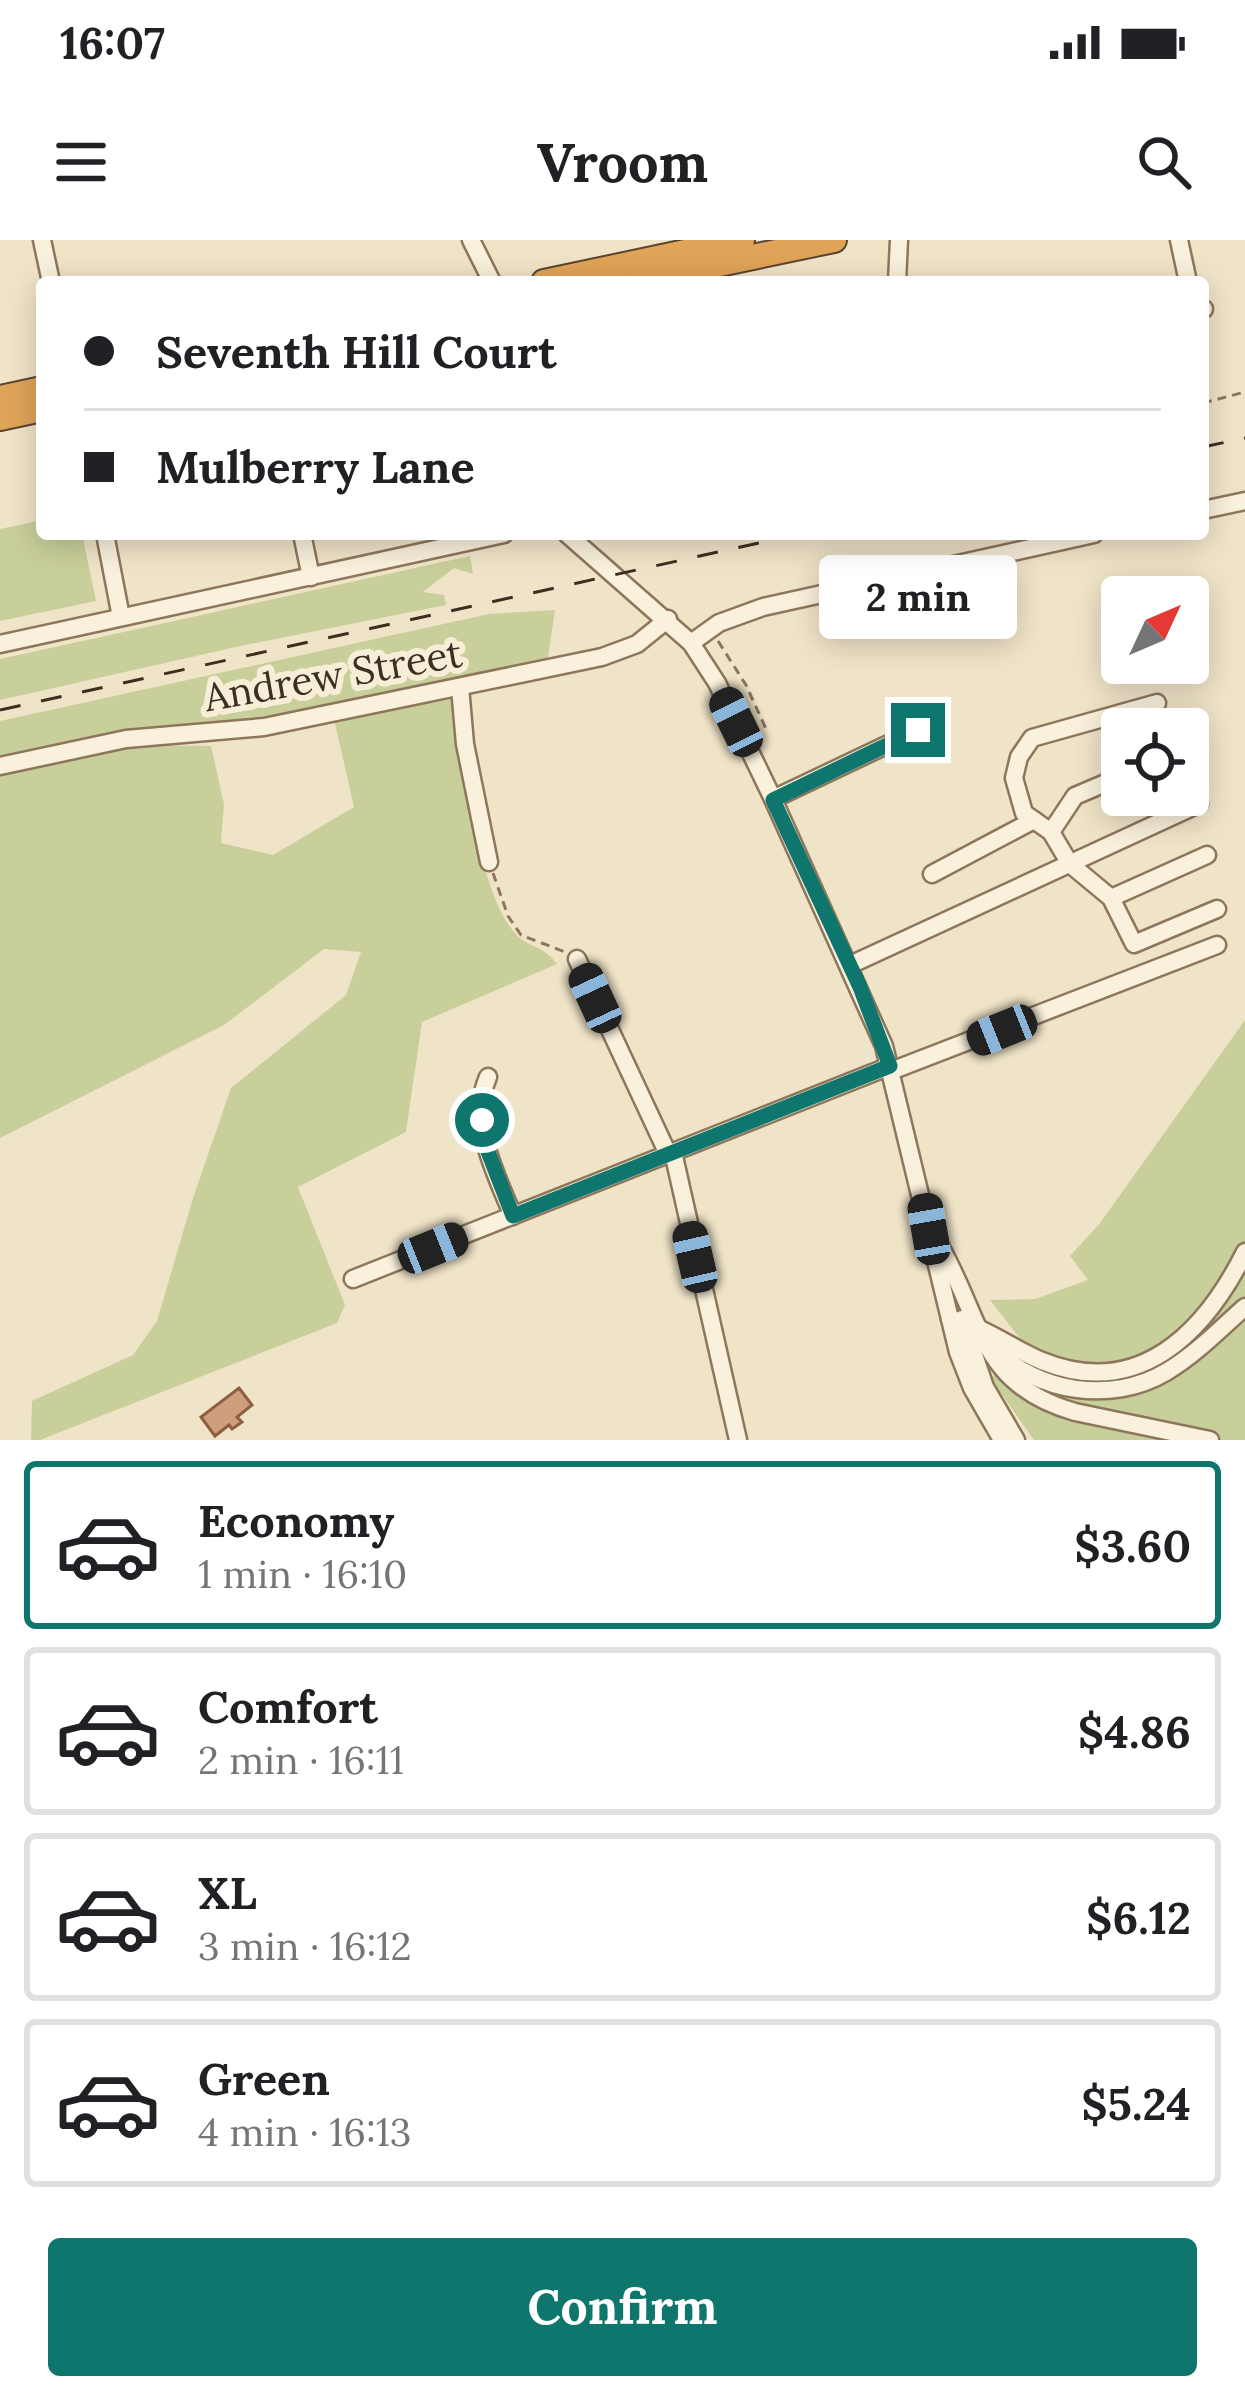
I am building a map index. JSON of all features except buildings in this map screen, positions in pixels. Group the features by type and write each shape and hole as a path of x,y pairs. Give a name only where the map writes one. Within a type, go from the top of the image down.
{"highway":[{"path":"572,276 742,240"},
{"path":"662,276 834,240"},
{"path":"1,413 36,393"},
{"path":"1,413 36,410"}],"street":[{"path":"42,240 50,276"},
{"path":"470,240 473,276"},
{"path":"470,240 489,276"},
{"path":"1179,240 1187,276"},
{"path":"895,244 897,276"},
{"path":"1209,509 1245,501"},
{"path":"106,540 121,617"},
{"path":"303,540 311,577"},
{"path":"0,644 477,540"},
{"path":"580,540 692,643 717,683 850,965 891,1068 924,1204 985,1387 1016,1440"},
{"path":"692,643 719,623 763,607 1067,540"},
{"name":"Andrew Street","path":"0,766 126,740 264,727 615,653 647,638 668,619"},
{"path":"460,686 465,744 489,862"},
{"path":"1157,704 1032,738 1019,757 1014,778 1024,813 1051,832 1070,864 1111,898 1134,944 1217,909"},
{"path":"773,800 918,730"},
{"path":"1051,832 1075,796 1101,785"},
{"path":"850,965 1172,816"},
{"path":"932,874 1034,820"},
{"path":"1111,898 1207,856"},
{"path":"352,1280 891,1068 1132,988 1216,945"},
{"path":"577,959 670,1153 738,1440"},
{"path":"488,1077 482,1096 483,1136 513,1216"},
{"path":"924,1204 964,1323 965,1372 1002,1440"},
{"path":"964,1323 1073,1372 1127,1370 1163,1354 1184,1337 1222,1292 1245,1252"},
{"path":"964,1323 1004,1358 1038,1378 1063,1388 1107,1390 1166,1372 1245,1306"},
{"path":"964,1323 998,1368 1041,1400 1075,1412 1210,1440"}],"path":[{"path":"1209,401 1245,392"},
{"path":"712,634 730,656 766,729"},
{"path":"489,862 508,916 521,935 577,959"}],"green space":[{"path":"36,521 36,540 83,540 96,601 0,621 0,529"},
{"path":"470,556 473,574 454,568 423,592 444,595 446,605 0,700 0,659"},
{"path":"555,610 548,658 253,722 146,730 0,759 0,721 489,614"},
{"path":"454,699 490,886 514,932 557,964 422,1022 406,1132 298,1187 345,1305 337,1323 31,1440 32,1401 133,1355 157,1321 231,1088 346,995 361,952 324,949 224,1025 0,1138 0,775 145,745 211,746 224,804 221,843 273,855 354,807 334,719"},
{"path":"1245,1020 1245,1440 1034,1440 991,1379 1018,1336 990,1300 1035,1299 1088,1280 1070,1256 1100,1223"}],"railway":[{"path":"1209,446 1245,438"},
{"path":"0,710 773,540"}],"route":[{"path":"482,1120 487,1149 513,1216 890,1066 860,987 773,800 918,730"}]}
